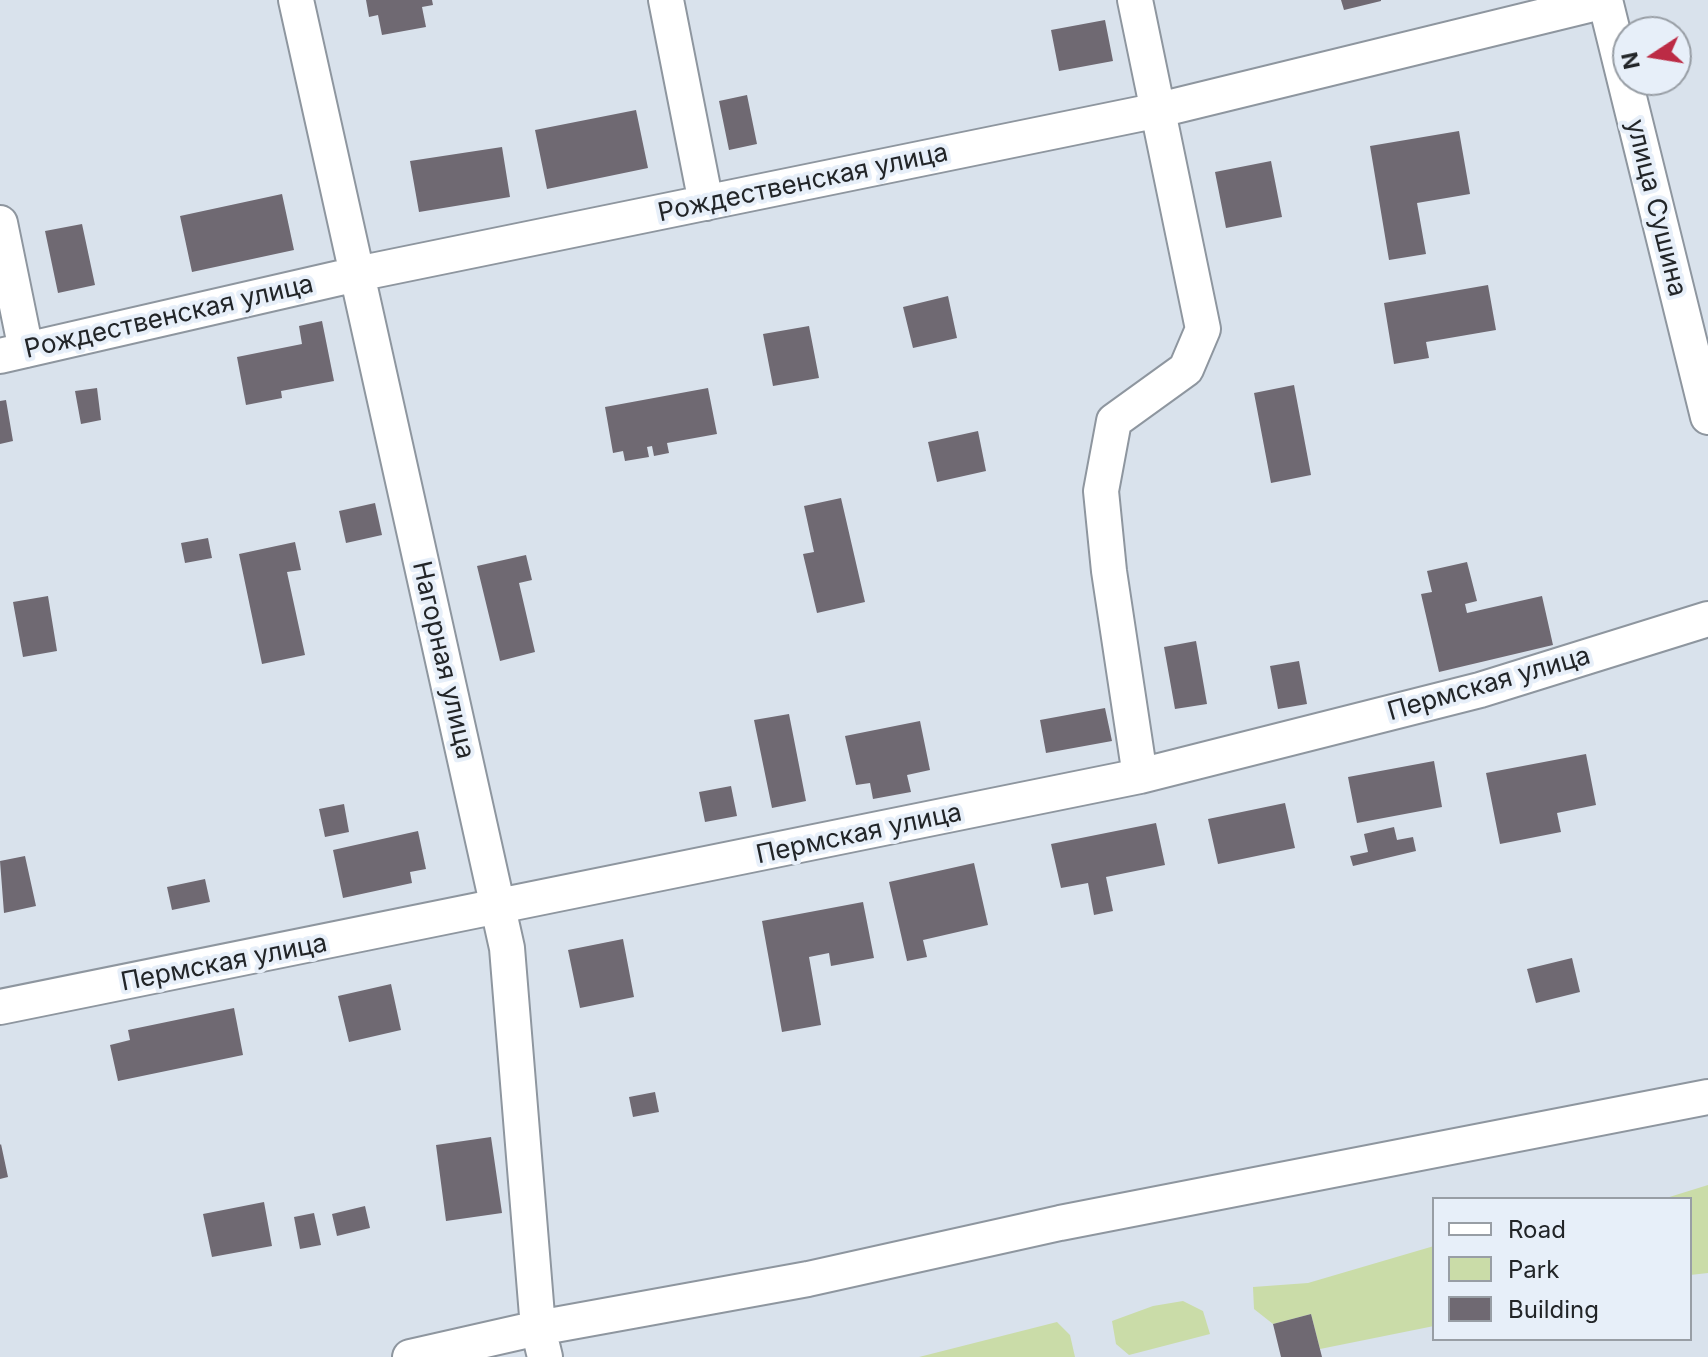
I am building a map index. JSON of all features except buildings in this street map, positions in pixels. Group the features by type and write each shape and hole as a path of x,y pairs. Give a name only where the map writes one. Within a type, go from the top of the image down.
{"street":[{"name":"Нагорная улица","path":"296,0 507,948 542,1342"},
{"path":"666,0 706,203"},
{"path":"1135,0 1203,329 1186,369 1114,421 1101,491 1109,571 1140,776"},
{"name":"Рождественская улица","path":"13,353 357,274 1159,110 1605,1"},
{"name":"улица Сушина","path":"1605,1 1708,417"},
{"path":"0,223 13,353"},
{"name":"Пермская улица","path":"0,1007 498,909 1140,776 1480,690 1708,619"},
{"path":"410,1357 542,1342 1060,1223 1708,1097"}],"green space":[{"path":"1708,1185 1708,1273 1692,1275 1692,1197 1669,1197"},
{"path":"1432,1247 1432,1326 1320,1349 1311,1314 1273,1324 1254,1309 1253,1287 1308,1283"},
{"path":"1183,1301 1203,1311 1210,1334 1129,1355 1116,1344 1112,1321 1153,1306"},
{"path":"1057,1322 1070,1335 1075,1357 919,1357"}]}
